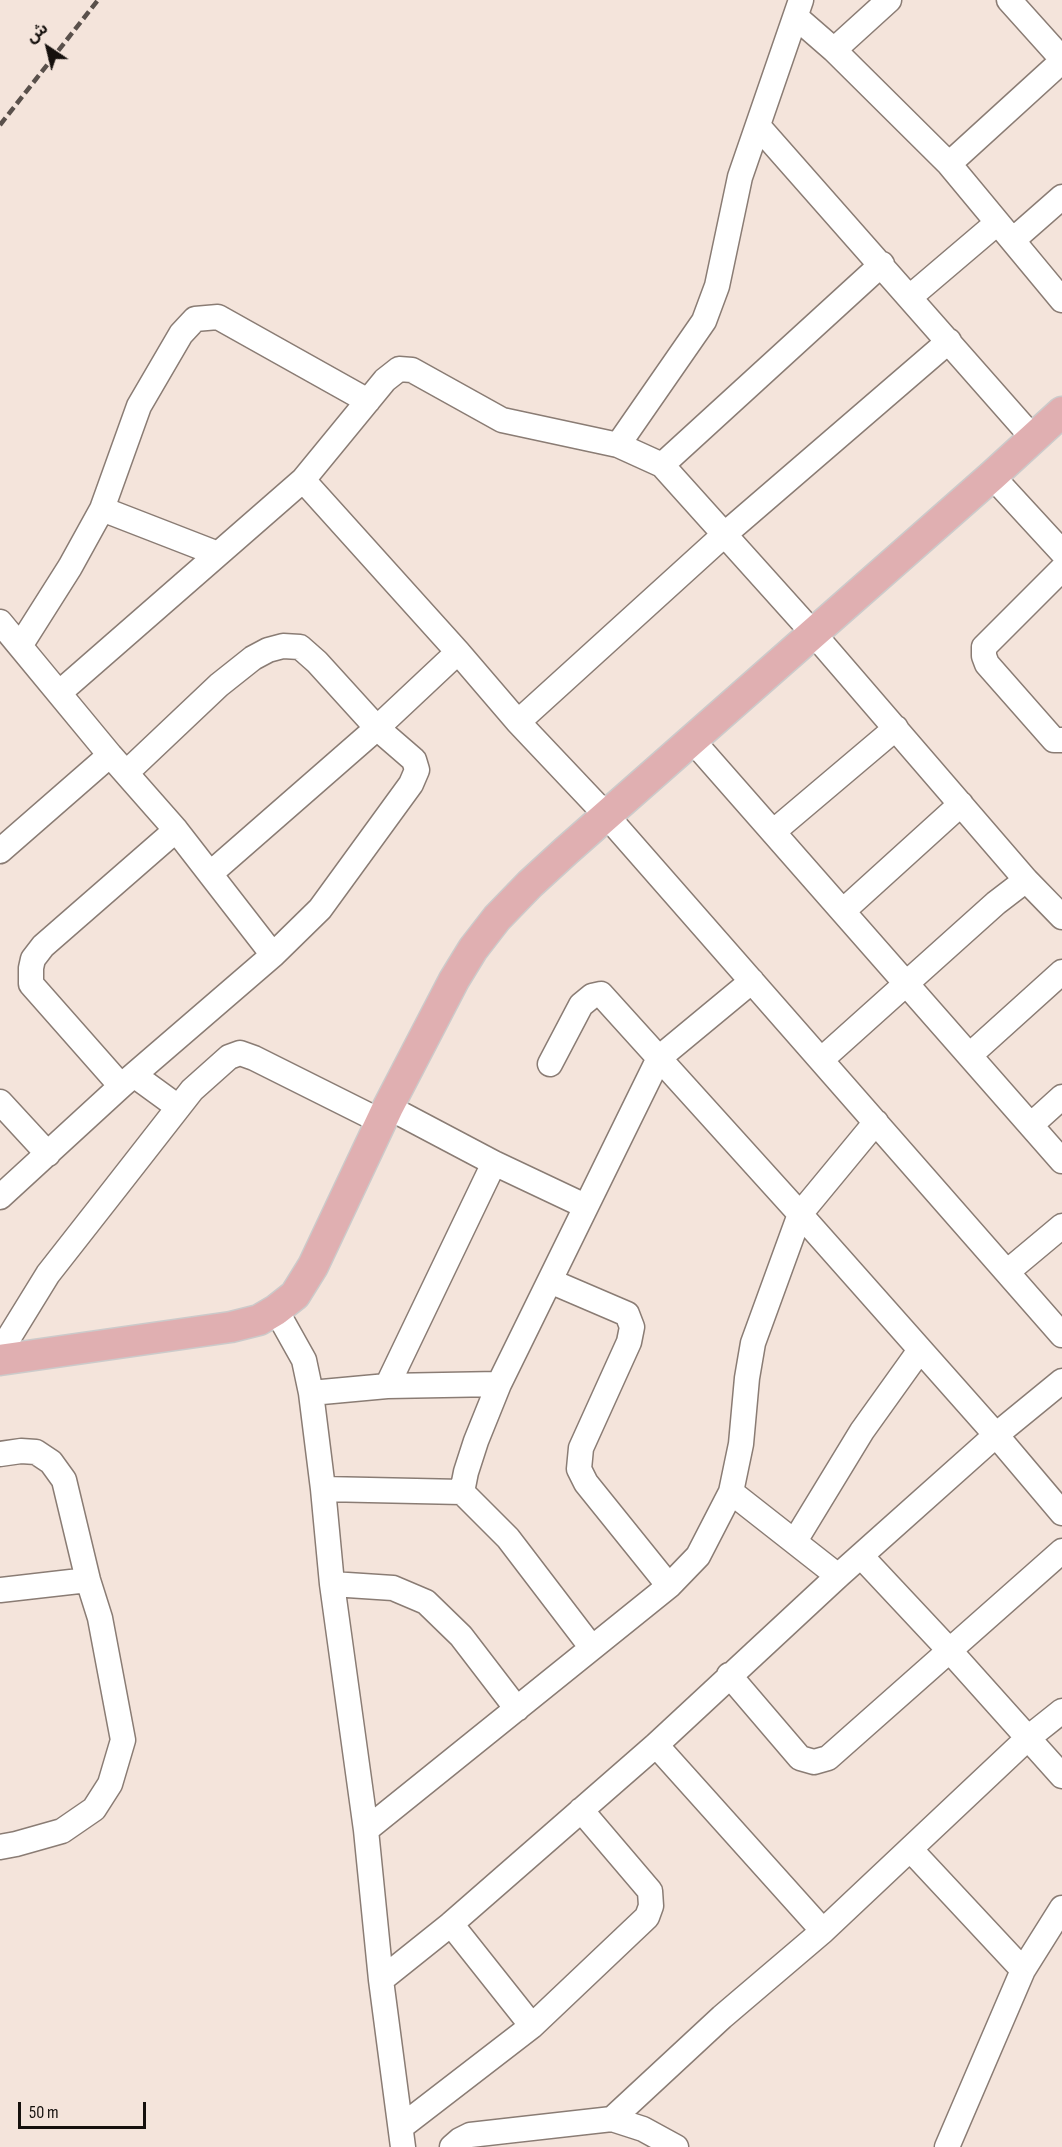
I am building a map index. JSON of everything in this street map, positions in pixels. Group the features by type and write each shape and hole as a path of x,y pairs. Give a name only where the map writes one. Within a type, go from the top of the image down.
{"main road":[{"path":"0,1360 231,1327 259,1320 295,1295 304,1283 385,1114 454,980 473,949 497,918 530,884 606,815 993,476 1062,412"}],"street":[{"path":"834,50 889,0"},
{"path":"949,164 1062,60 1009,0"},
{"path":"799,9 834,50 949,164 1062,300"},
{"path":"618,445 704,321 717,286 740,177 799,9"},
{"path":"758,126 1033,438"},
{"path":"910,297 1005,231 1062,197"},
{"path":"662,465 882,264"},
{"path":"20,646 70,567 102,509 139,406 181,334 195,319 218,317 368,400"},
{"path":"518,722 725,534 949,341"},
{"path":"59,693 303,480 385,380 399,369 412,370 502,420 618,445 662,465 813,633 1026,880 1062,917"},
{"path":"993,476 1062,552"},
{"path":"303,480 518,722 606,815 1062,1335"},
{"path":"102,509 218,554"},
{"path":"1062,569 984,647 984,656 987,664 1054,740 1062,740"},
{"path":"0,622 110,755 176,830 273,955"},
{"path":"0,1197 127,1080 273,955 320,909 411,784 417,770 414,760 377,728 317,662 300,647 284,646 268,650 236,671 126,773"},
{"path":"211,873 377,728 458,652"},
{"path":"773,831 896,728"},
{"path":"693,741 1062,1161"},
{"path":"0,851 110,755"},
{"path":"843,911 961,804"},
{"path":"176,830 43,946 33,959 31,984 127,1080 178,1107"},
{"path":"821,1060 996,903 1026,880"},
{"path":"970,1055 1062,972"},
{"path":"462,1492 476,1441 499,1384 659,1058 752,981"},
{"path":"550,1064 581,1005 592,996 601,994 800,1214 1062,1513"},
{"path":"0,1352 48,1275 178,1107 213,1070 229,1057 240,1053 385,1114 585,1206"},
{"path":"1031,1125 1062,1097"},
{"path":"0,1102 48,1154"},
{"path":"366,1830 669,1586 698,1556 731,1492 741,1444 747,1378 753,1343 800,1214 876,1122"},
{"path":"387,1386 494,1163"},
{"path":"1007,1272 1062,1226"},
{"path":"550,1281 627,1314 632,1327 629,1341 581,1448 579,1469 586,1483 669,1586"},
{"path":"276,1310 304,1360 310,1393 323,1489 332,1584 366,1830 381,1980 402,2137"},
{"path":"795,1541 862,1431 920,1350"},
{"path":"381,1980 451,1924 656,1745 838,1576 996,1435 1062,1381"},
{"path":"310,1393 387,1386 499,1384"},
{"path":"0,1454 21,1451 36,1452 51,1462 64,1480 88,1580 100,1618 123,1740 110,1784 94,1809 62,1831 0,1847"},
{"path":"323,1489 462,1492 508,1538 592,1648"},
{"path":"731,1492 838,1576"},
{"path":"729,1675 800,1758 814,1762 828,1758 1062,1551"},
{"path":"861,1556 1062,1776"},
{"path":"0,1590 88,1580"},
{"path":"332,1584 393,1588 426,1602 461,1636 517,1709"},
{"path":"612,2119 722,2017 823,1931 1028,1738 1062,1711"},
{"path":"656,1745 823,1931"},
{"path":"402,2137 532,2026 647,1917 651,1906 650,1892 581,1810"},
{"path":"910,1849 1023,1970"},
{"path":"947,2147 1023,1970 1062,1908"},
{"path":"451,1924 532,2026"},
{"path":"452,2147 470,2135 612,2119 643,2129 676,2147"}],"railway":[{"path":"0,125 98,0"}]}
